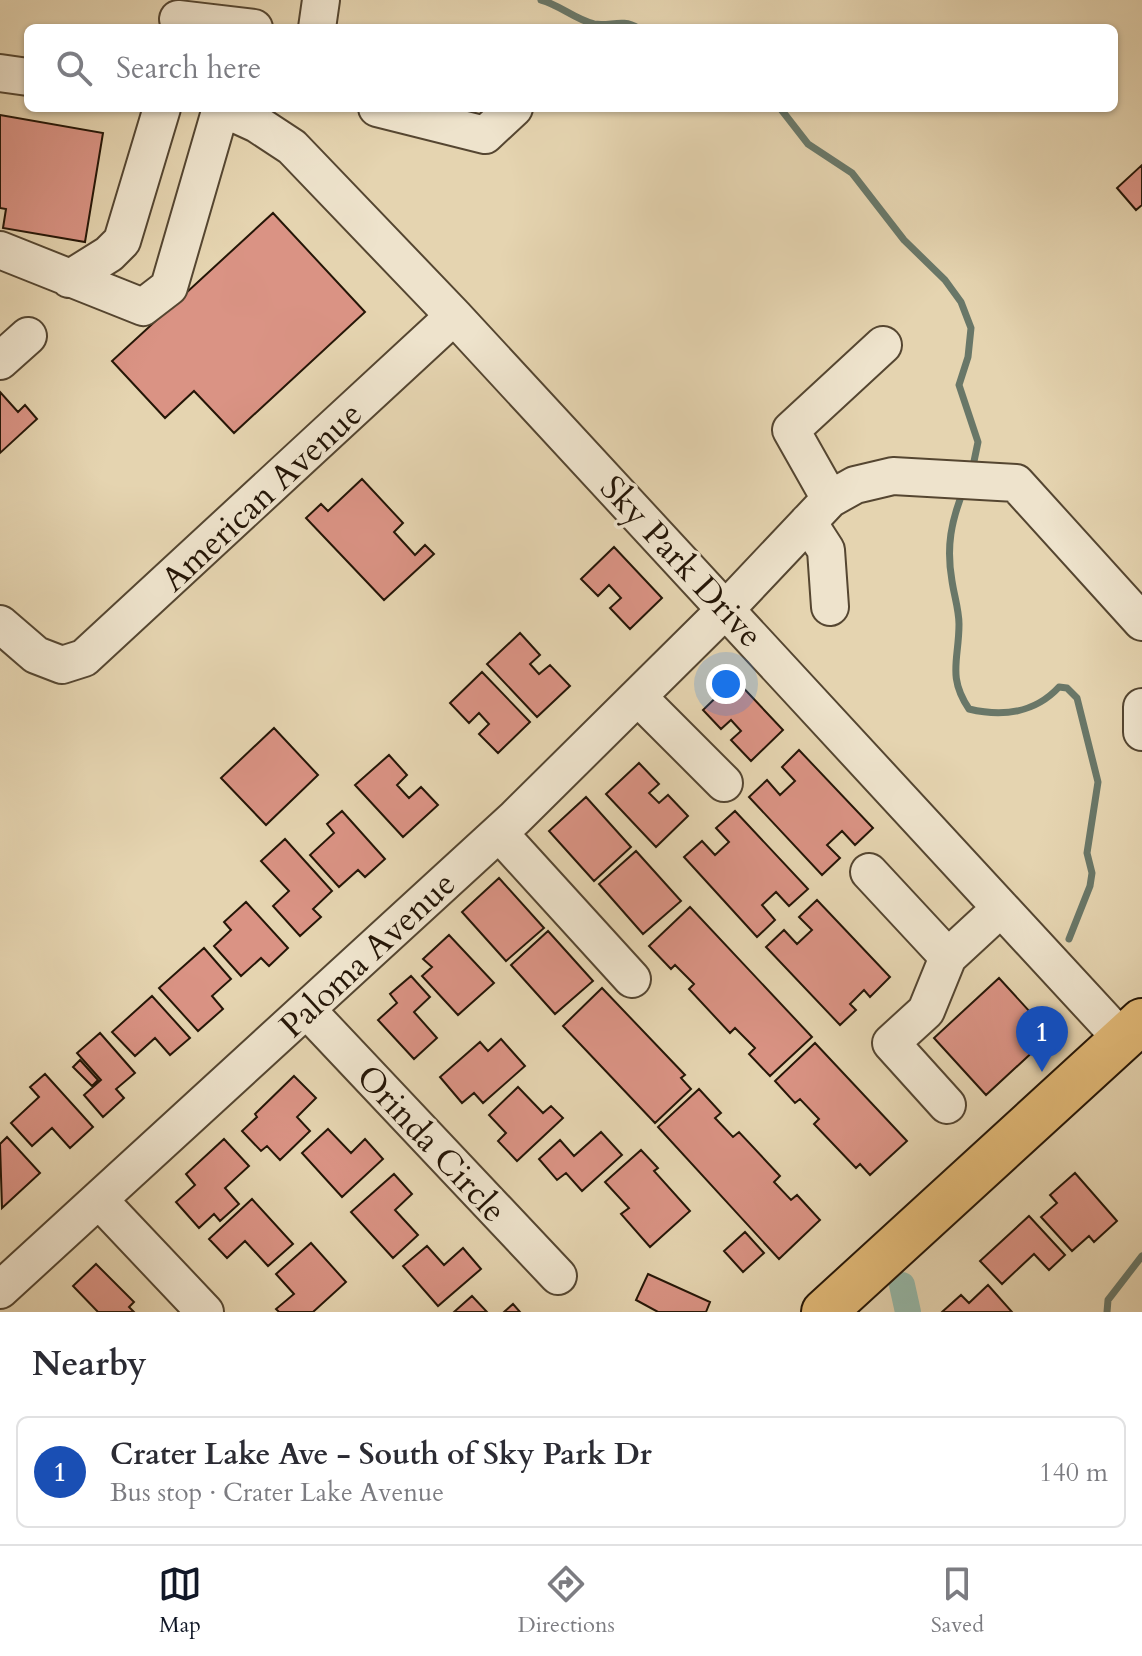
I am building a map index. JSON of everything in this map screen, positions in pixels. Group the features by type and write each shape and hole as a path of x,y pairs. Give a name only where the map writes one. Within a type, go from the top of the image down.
{"main road":[{"path":"824,1312 1132,1030"}],"street":[{"path":"318,24 321,0"},
{"path":"172,16 227,24"},
{"path":"0,73 24,76"},
{"path":"69,279 109,254 122,241 161,112"},
{"path":"0,250 143,307 169,287 221,112"},
{"name":"Sky Park Drive","path":"231,112 257,124 292,147 454,316 1001,908 1132,1030"},
{"path":"393,112 485,135 510,112"},
{"name":"American Avenue","path":"0,624 36,655 62,665 84,658 142,608 454,316"},
{"path":"0,361 28,336"},
{"path":"830,607 826,550 819,510 791,430 883,345"},
{"path":"819,510 855,485 893,476 1016,483 1142,622"},
{"name":"Paloma Avenue","path":"0,1290 499,833 726,609 819,510"},
{"path":"638,697 724,783"},
{"path":"1142,707 1142,732"},
{"path":"499,833 632,979"},
{"path":"869,872 948,957"},
{"path":"947,1105 891,1043 926,1011 948,957 1001,908"},
{"name":"Orinda Circle","path":"307,1010 558,1276"},
{"path":"99,1200 205,1312"}],"building":[{"path":"0,115 103,133 85,242 3,228 6,209 0,208"},
{"path":"1142,165 1142,205 1136,210 1117,188"},
{"path":"273,213 365,312 234,433 194,391 165,418 112,361"},
{"path":"0,392 18,412 25,405 37,419 0,453"},
{"path":"362,479 403,523 394,532 415,555 425,545 434,554 384,600 306,518 321,504 328,511"},
{"path":"614,547 662,598 630,629 610,608 621,598 609,585 598,596 581,579"},
{"path":"520,633 540,655 530,664 539,674 550,665 570,686 537,717 487,664"},
{"path":"482,672 530,722 498,753 479,734 489,724 479,713 469,723 450,703"},
{"path":"735,679 783,730 751,761 731,740 741,731 731,720 721,729 703,710"},
{"path":"274,728 318,775 266,825 221,778"},
{"path":"799,750 873,828 855,845 842,831 827,845 840,858 822,875 749,797 767,780 780,795 795,781 782,767"},
{"path":"389,755 407,775 397,785 409,798 421,787 438,805 403,837 355,785"},
{"path":"639,763 659,784 649,793 659,803 668,795 688,816 656,847 606,794"},
{"path":"586,797 631,847 594,881 549,831"},
{"path":"342,811 385,859 365,877 358,870 339,887 310,855 334,833 327,824"},
{"path":"735,811 808,889 789,906 776,892 762,905 775,920 757,937 684,857 702,841 715,855 729,842 716,828"},
{"path":"285,839 332,891 313,909 321,917 300,936 273,906 289,891 261,861"},
{"path":"636,851 681,901 643,934 599,884"},
{"path":"499,878 544,928 506,961 462,912"},
{"path":"817,900 890,977 870,997 864,990 850,1004 856,1010 840,1025 766,947 784,930 797,944 812,930 799,917"},
{"path":"246,902 288,948 269,966 261,958 241,976 214,946 231,930 224,922"},
{"path":"690,907 812,1037 770,1076 749,1054 755,1048 735,1028 730,1033 689,989 694,984 675,965 671,969 649,946"},
{"path":"548,931 593,981 555,1014 511,965"},
{"path":"449,935 494,983 458,1015 422,976 432,967 423,959"},
{"path":"204,948 231,979 212,996 223,1009 198,1031 159,988"},
{"path":"411,976 430,997 414,1012 437,1038 414,1059 378,1020 397,1003 390,994"},
{"path":"999,978 1051,1035 986,1095 934,1038"},
{"path":"602,988 685,1075 681,1078 691,1089 655,1123 563,1026"},
{"path":"152,996 190,1038 170,1055 155,1038 135,1056 112,1032"},
{"path":"100,1033 135,1073 116,1089 124,1098 103,1117 84,1095 101,1080 77,1053"},
{"path":"501,1039 525,1066 483,1103 474,1093 462,1103 440,1077 480,1042 488,1051"},
{"path":"815,1043 907,1141 870,1175 860,1164 856,1168 814,1124 819,1119 800,1099 795,1103 775,1081"},
{"path":"80,1060 98,1080 92,1086 73,1067"},
{"path":"45,1074 93,1127 70,1148 52,1128 32,1146 11,1123 39,1097 30,1087"},
{"path":"294,1076 316,1098 297,1117 310,1131 280,1160 267,1146 261,1151 242,1131"},
{"path":"518,1087 543,1113 551,1106 563,1118 517,1161 498,1141 506,1133 489,1115"},
{"path":"699,1089 721,1113 715,1118 733,1137 739,1132 780,1176 774,1182 791,1200 797,1195 820,1220 779,1259 658,1127"},
{"path":"328,1129 351,1153 365,1139 383,1159 342,1197 302,1153"},
{"path":"601,1132 622,1155 582,1191 566,1173 557,1180 539,1159 560,1140 574,1156"},
{"path":"7,1137 40,1173 2,1208 0,1144"},
{"path":"224,1139 249,1166 225,1188 239,1204 220,1221 214,1214 199,1228 176,1202 195,1185 186,1174"},
{"path":"641,1150 658,1168 654,1171 690,1211 650,1247 621,1214 629,1208 605,1182"},
{"path":"1075,1173 1117,1221 1094,1242 1089,1236 1072,1251 1041,1217 1057,1203 1050,1195"},
{"path":"394,1174 412,1194 395,1210 418,1235 393,1258 351,1212"},
{"path":"252,1199 293,1244 268,1266 245,1241 227,1258 209,1239"},
{"path":"1029,1216 1065,1255 1049,1270 1034,1254 1002,1284 980,1261"},
{"path":"745,1232 764,1253 743,1272 724,1251"},
{"path":"311,1243 346,1282 313,1312 279,1312 276,1309 294,1294 276,1274"},
{"path":"427,1246 444,1265 463,1248 481,1269 438,1306 403,1266"},
{"path":"96,1264 134,1302 129,1307 134,1312 98,1312 73,1286"},
{"path":"648,1274 710,1302 706,1312 658,1312 636,1300"},
{"path":"988,1285 1012,1312 942,1312 961,1295 969,1303"},
{"path":"472,1296 487,1312 454,1312"},
{"path":"513,1304 520,1312 504,1312"}],"waterway":[{"path":"541,0 594,24"},
{"path":"610,24 627,24"},
{"path":"783,112 808,144 852,173 904,240 945,280 961,302 971,328 968,357 959,385 978,442 972,471"},
{"path":"964,489 953,523 950,545 959,619 956,677 962,697 969,709 1006,712 1039,703 1059,687 1067,688 1077,698 1098,782 1087,853 1092,873 1090,886 1069,939"},
{"path":"1107,1312 1108,1300 1142,1256"},
{"path":"902,1285 908,1312"}],"place":[{"name":"Crater Lake Ave - South of Sky Park Dr","path":"1042,1072"}]}
